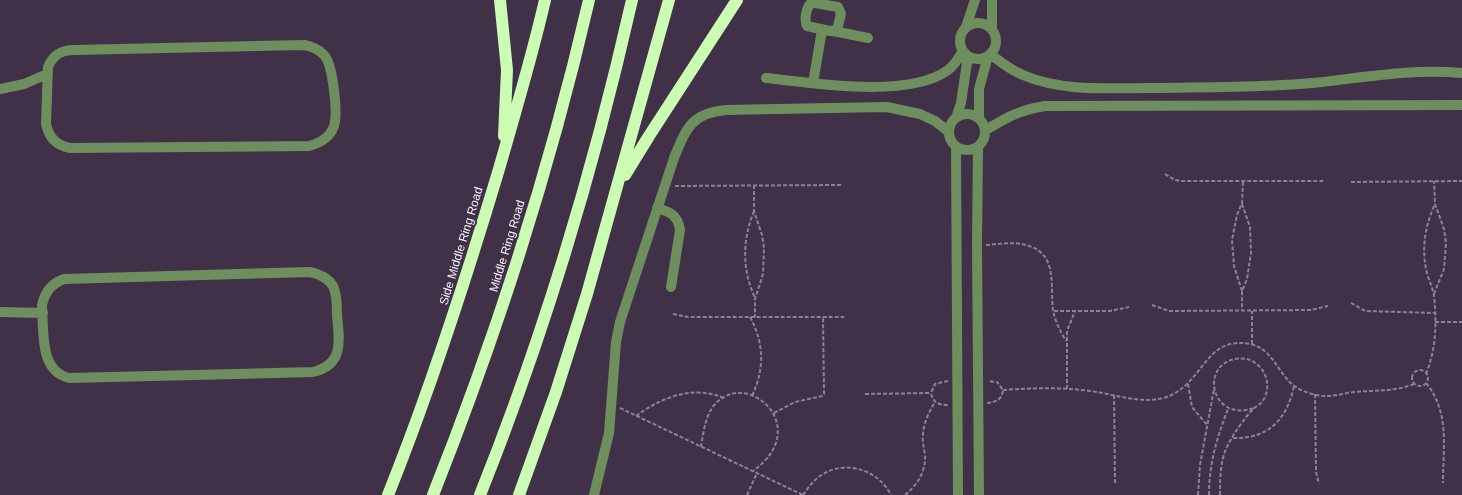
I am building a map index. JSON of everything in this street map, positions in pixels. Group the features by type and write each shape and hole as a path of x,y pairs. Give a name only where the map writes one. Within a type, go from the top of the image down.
{"highway":[{"path":"499,167 506,119 507,82 506,46 500,0"},
{"name":"Side Middle Ring Road","path":"388,495 443,349 471,262 520,101 545,0"},
{"name":"Middle Ring Road","path":"433,495 479,375 518,260 557,129 589,0"},
{"path":"480,495 522,382 557,278 598,140 632,0"},
{"path":"520,495 572,344 669,0"},
{"path":"614,196 649,136 737,0"}],"street":[{"path":"975,0 966,27 960,38 966,54 961,103 956,118 951,124 949,132 952,142 956,146 967,150 978,147 982,142 986,130 1012,114 1028,108 1045,106 1462,106"},
{"path":"986,130 979,118 979,89 989,55 996,42 992,30 992,0"},
{"path":"833,31 839,26 841,14 840,9 836,6 811,3 808,7 806,24 809,27 868,38"},
{"path":"966,27 980,23 992,30"},
{"path":"813,83 822,30"},
{"path":"0,89 24,84 47,74 51,61 61,52 67,50 305,45 319,50 328,60 336,117 334,126 325,140 309,146 70,148 56,143 48,131 47,74"},
{"path":"966,54 982,58 989,55"},
{"path":"766,78 860,86 908,85 922,82 948,70 966,54"},
{"path":"989,55 1008,68 1024,76 1060,85 1098,88 1244,87 1313,83 1406,72 1462,73"},
{"path":"594,495 603,461 613,404 616,342 620,322 664,186 683,135 690,124 700,116 713,111 887,107 920,114 934,121 949,132"},
{"path":"956,118 967,114 979,118"},
{"path":"956,146 958,495"},
{"path":"978,147 977,245 979,495"},
{"path":"657,208 670,212 679,223 680,230 671,286"},
{"path":"310,272 324,276 334,287 336,293 339,343 338,351 328,365 313,372 70,378 56,373 48,361 43,313 42,305 47,292 57,282 64,279 310,272"},
{"path":"0,312 43,313"}],"path":[{"path":"1165,174 1170,178 1181,181 1325,181"},
{"path":"1242,291 1237,279 1232,253 1234,228 1242,203 1243,181"},
{"path":"1434,181 1435,204 1444,230 1446,249 1444,269 1434,294"},
{"path":"1351,182 1462,181"},
{"path":"664,186 841,185"},
{"path":"754,186 754,211 744,248 746,274 755,299"},
{"path":"1242,203 1251,240 1250,266 1242,291 1242,311"},
{"path":"1435,204 1427,226 1424,249 1427,272 1434,294 1435,313 1434,348 1426,374 1426,383 1437,398 1443,416 1443,483"},
{"path":"754,211 762,235 764,261 763,274 755,299 755,317"},
{"path":"977,245 1018,244 1029,246 1040,252 1048,260 1052,272 1054,311 1060,332 1066,341"},
{"path":"1351,303 1365,311 1435,313"},
{"path":"1152,305 1169,311 1317,310 1328,306"},
{"path":"1054,311 1110,312 1129,307"},
{"path":"1252,310 1252,344"},
{"path":"1067,389 1066,341 1070,321 1075,311"},
{"path":"673,314 688,317 844,317"},
{"path":"750,317 756,329 762,356 758,383 752,396"},
{"path":"774,413 795,402 822,396 824,394 823,317"},
{"path":"1435,322 1462,322"},
{"path":"1003,390 1067,389 1114,394 1134,398 1156,399 1176,392 1188,384 1199,372 1205,360 1214,351 1226,345 1239,343 1252,344 1264,350 1294,386 1315,394 1327,396 1353,392 1389,391 1414,384 1420,386 1426,383"},
{"path":"1198,495 1200,465 1216,375 1224,364 1240,358 1249,360 1257,364 1263,370 1267,378 1268,387 1261,403 1245,412 1228,409 1216,396 1214,388"},
{"path":"1414,384 1412,378 1415,372 1421,371 1426,374"},
{"path":"978,379 997,382 1003,390"},
{"path":"957,380 939,382 935,384 931,393 935,402 939,404 957,405"},
{"path":"1188,384 1192,407 1207,425"},
{"path":"1233,438 1256,436 1277,423 1291,400 1294,386"},
{"path":"978,404 996,402 1000,399 1003,390"},
{"path":"636,416 661,400 689,393 707,392 724,398"},
{"path":"865,394 931,393"},
{"path":"701,446 709,414 713,408 724,398 743,394 752,396 769,405 774,413 778,435 775,446 766,460 753,471"},
{"path":"1114,394 1115,484"},
{"path":"1315,394 1316,472 1319,484"},
{"path":"905,495 913,488 920,478 924,467 923,433 929,412 935,402"},
{"path":"613,404 803,495 810,485 820,476 831,470 844,468 857,468 869,472 880,479 891,495"},
{"path":"1220,495 1224,457 1233,438 1254,408"},
{"path":"1209,495 1212,457 1219,432 1228,409"},
{"path":"746,495 757,473"}]}
